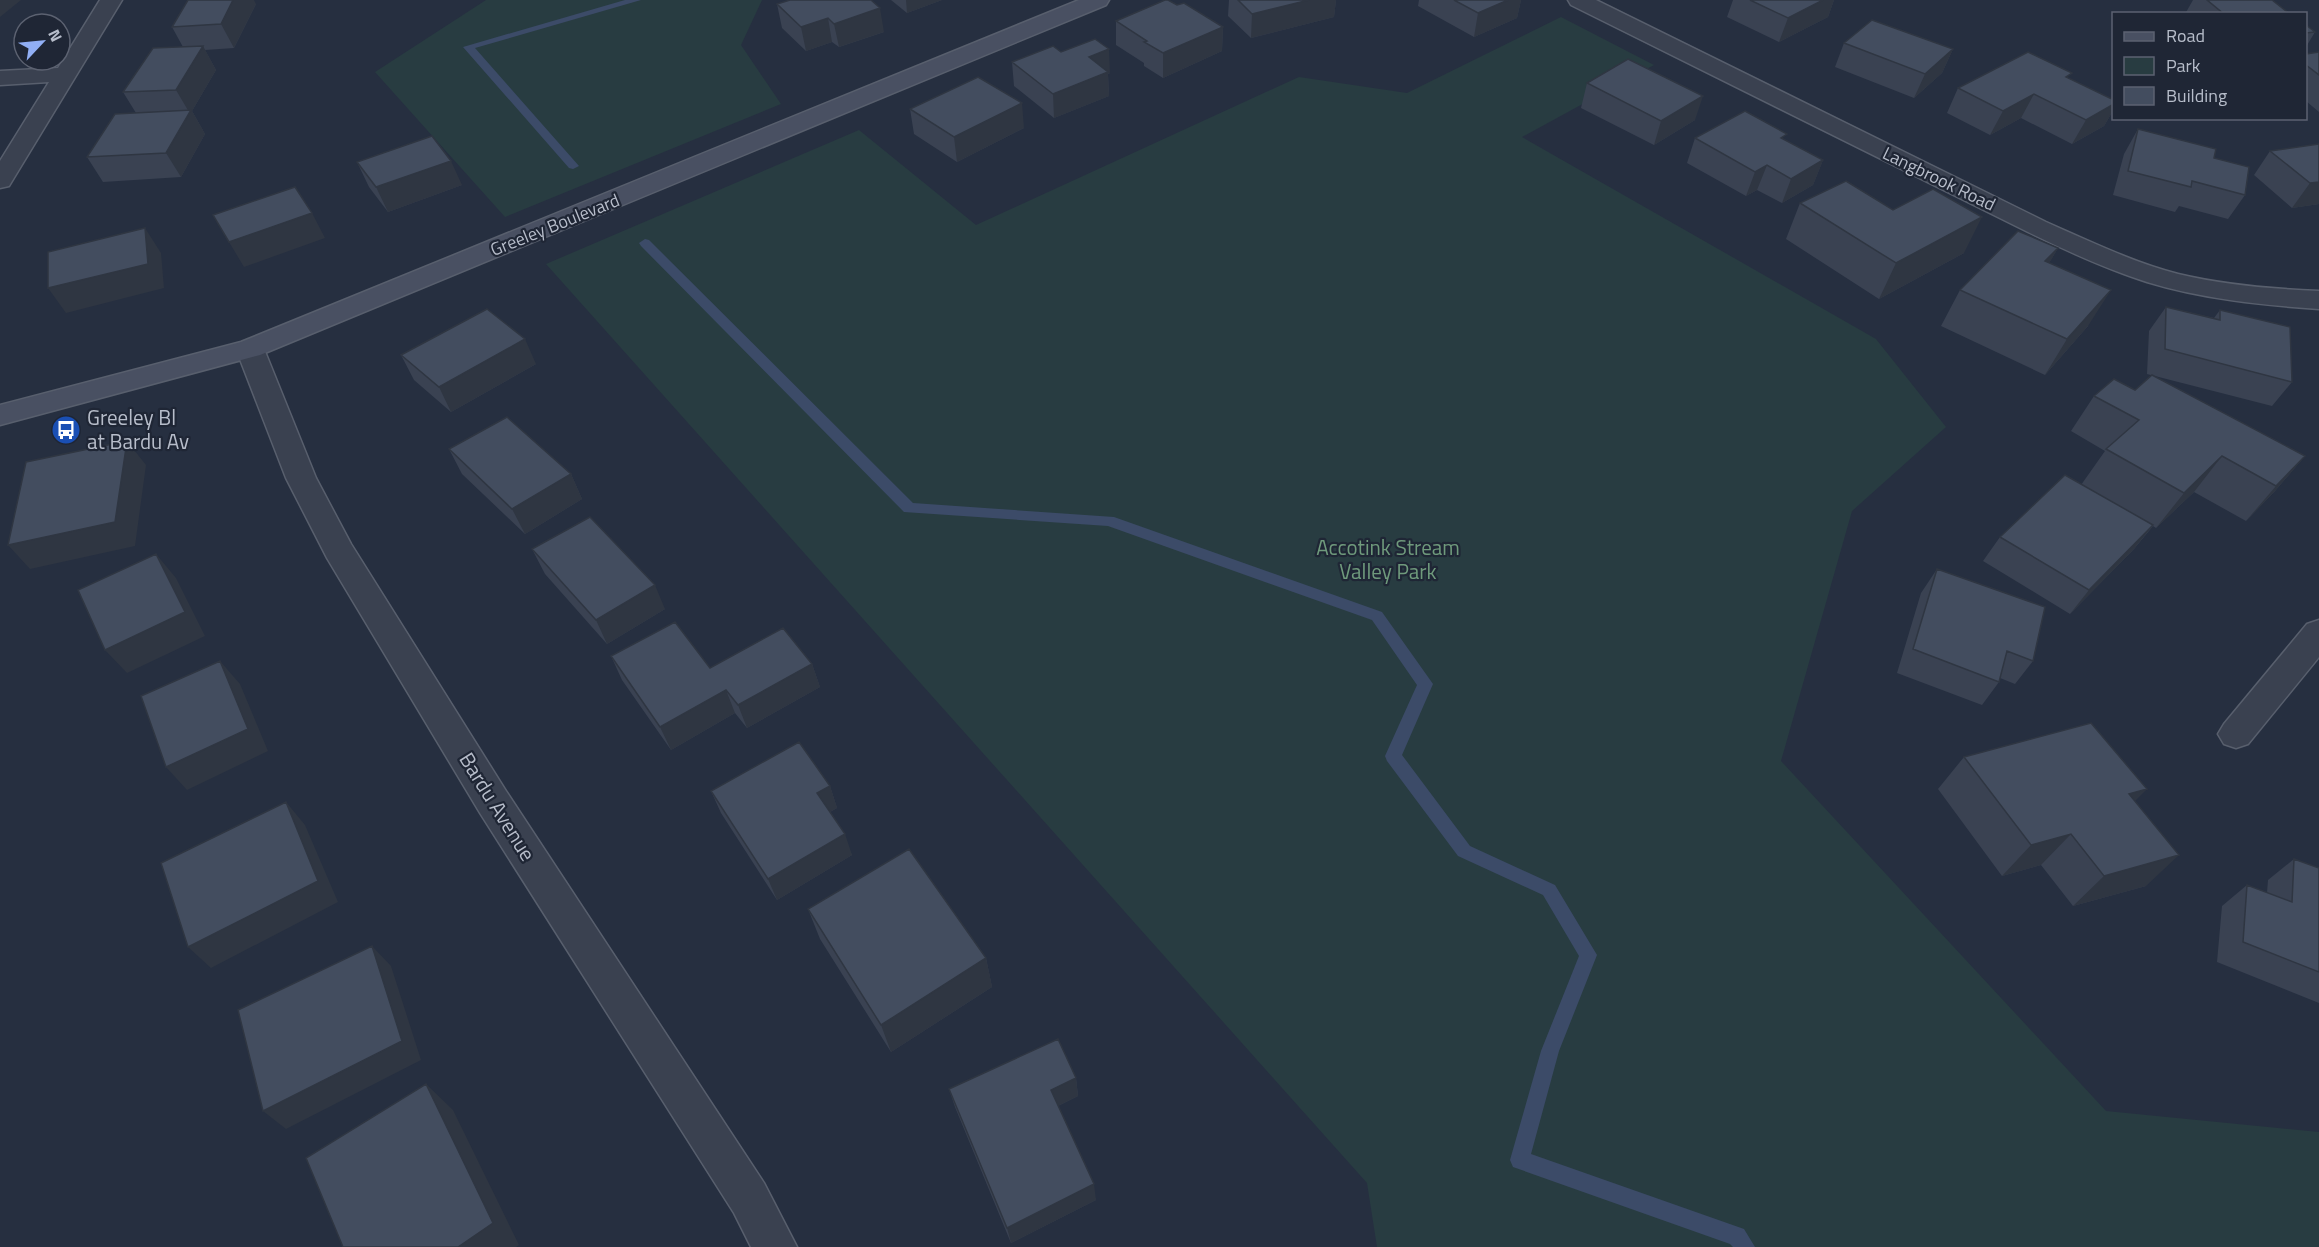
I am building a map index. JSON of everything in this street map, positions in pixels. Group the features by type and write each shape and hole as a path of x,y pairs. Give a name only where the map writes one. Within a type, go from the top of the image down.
{"street":[{"path":"0,182 111,0"},
{"name":"Greeley Boulevard","path":"0,415 250,349 1098,0"},
{"name":"Langbrook Road","path":"1579,0 2026,222 2100,256 2157,276 2209,288 2273,298 2319,300"},
{"path":"1607,14 1634,0"},
{"path":"0,78 66,74"},
{"name":"Bardu Avenue","path":"250,349 301,478 338,550 493,802 749,1198 775,1247"},
{"path":"2236,734 2319,633"}],"green space":[{"path":"486,0 762,0 741,45 781,104 505,217 375,72"},
{"name":"Accotink Stream Valley Park","path":"1561,17 1654,65 1522,137 1876,339 1946,427 1852,511 1781,761 2106,1111 2319,1132 2319,1247 1377,1247 1367,1183 546,264 859,130 976,225 1299,77 1407,93"}],"building":[{"path":"188,0 233,0 221,24 172,27"},
{"path":"790,0 871,0 880,8 834,24 828,18 801,27 777,4"},
{"path":"1165,0 1177,5 1184,3 1223,27 1163,53 1116,21"},
{"path":"1238,0 1309,0 1252,14"},
{"path":"1454,0 1508,0 1478,13"},
{"path":"1750,0 1823,0 1788,18"},
{"path":"2207,0 2272,0 2287,12 2222,12"},
{"path":"1872,20 1953,49 1925,74 1844,43"},
{"path":"2307,26 2315,32 2307,33"},
{"path":"1095,39 1109,49 1089,57 1108,72 1053,94 1012,62 1053,46 1061,52"},
{"path":"203,46 176,90 123,92 153,48"},
{"path":"2028,52 2072,73 2066,77 2112,99 2112,105 2086,120 2034,94 2003,111 1958,88"},
{"path":"2319,52 2319,75 2307,66 2307,54"},
{"path":"1628,59 1703,96 1661,121 1587,83"},
{"path":"978,77 1022,103 954,137 910,109"},
{"path":"191,110 166,153 87,157 115,114"},
{"path":"1745,111 1787,134 1781,138 1823,160 1791,179 1767,165 1755,172 1695,138"},
{"path":"2138,129 2216,149 2214,158 2249,167 2245,195 2192,181 2191,187 2128,171"},
{"path":"432,136 451,161 376,187 357,162"},
{"path":"2319,144 2319,182 2310,183 2270,151"},
{"path":"1846,181 1893,210 1933,189 1982,217 1896,263 1800,203"},
{"path":"295,187 312,213 229,242 213,215"},
{"path":"145,228 148,264 48,288 48,252"},
{"path":"2018,231 2058,248 2045,261 2111,290 2067,339 1960,290"},
{"path":"2166,307 2220,320 2220,310 2290,327 2292,382 2165,349"},
{"path":"487,309 525,339 439,387 401,355"},
{"path":"2152,375 2305,456 2276,486 2222,456 2184,493 2106,449 2139,420 2094,396 2114,379 2135,390"},
{"path":"507,417 571,474 512,509 449,449"},
{"path":"127,441 115,522 8,545 26,462"},
{"path":"2065,475 2153,525 2089,590 2000,537"},
{"path":"590,517 655,585 596,620 532,549"},
{"path":"156,554 185,612 105,650 78,590"},
{"path":"1937,569 2045,607 2033,661 2007,651 1999,682 1913,649"},
{"path":"675,622 710,668 783,628 812,664 738,705 726,690 660,727 611,656"},
{"path":"220,661 248,729 166,767 141,696"},
{"path":"2091,723 2147,789 2129,794 2179,855 2104,876 2071,834 2031,845 1964,757"},
{"path":"799,742 830,786 817,793 845,834 768,879 711,791"},
{"path":"286,802 318,881 188,947 161,863"},
{"path":"909,849 986,958 881,1025 808,909"},
{"path":"2294,859 2319,868 2319,972 2243,942 2247,885 2292,902"},
{"path":"372,946 402,1041 263,1111 238,1010"},
{"path":"1058,1039 1076,1078 1051,1090 1094,1184 1007,1228 949,1089"},
{"path":"426,1084 493,1223 458,1247 343,1247 306,1158"}],"waterway":[{"path":"573,166 468,47 636,0"},
{"path":"645,243 909,508 1109,521 1377,616 1425,684 1393,756 1464,851 1549,890 1588,955 1550,1051 1520,1160 1737,1236 1745,1247"}],"place":[{"name":"Greeley Bl at Bardu Av","path":"66,430"}]}
